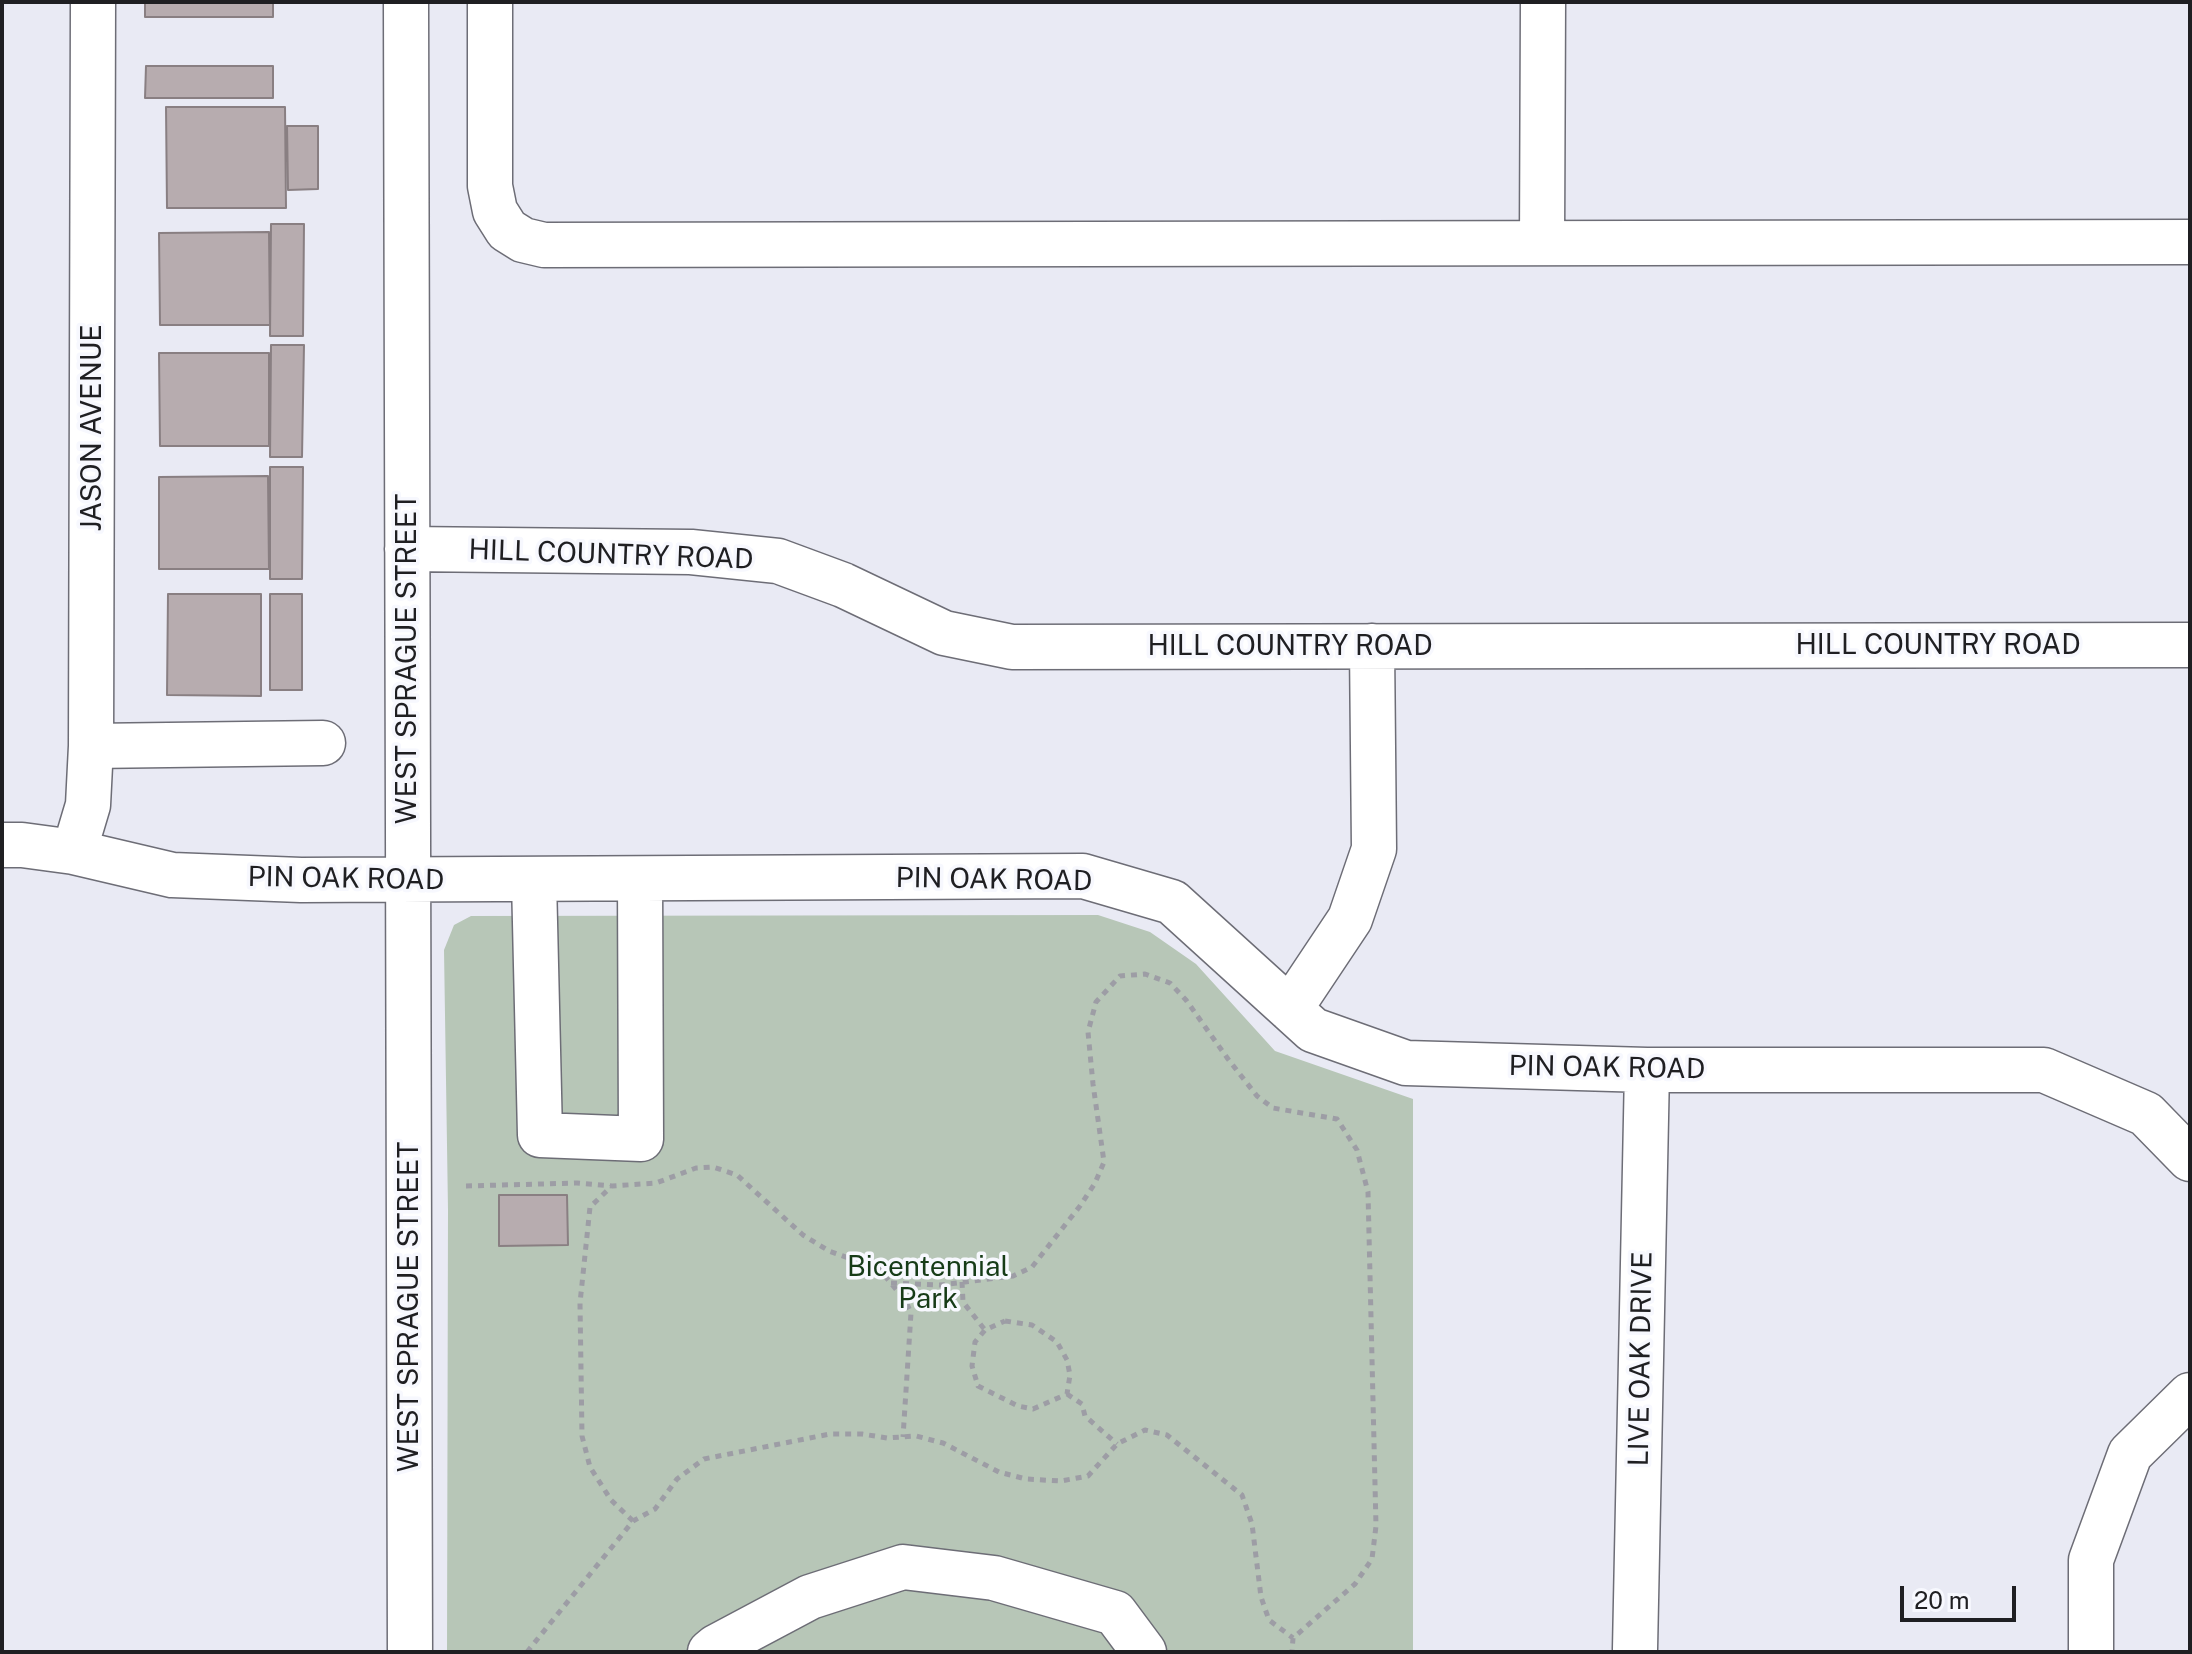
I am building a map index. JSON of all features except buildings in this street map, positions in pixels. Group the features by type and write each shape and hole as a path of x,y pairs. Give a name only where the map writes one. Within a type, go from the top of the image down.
{"street":[{"name":"JASON AVENUE","path":"74,852 88,805 91,746 93,2"},
{"name":"WEST SPRAGUE STREET","path":"406,2 410,1652"},
{"path":"490,2 490,186 495,211 507,230 523,240 544,245 2190,242"},
{"path":"1542,242 1543,2"},
{"name":"HILL COUNTRY ROAD","path":"407,549 691,552 778,561 843,585 944,633 1012,647 2190,645"},
{"path":"1290,1009 1350,919 1374,849 1372,646"},
{"path":"91,746 323,743"},
{"name":"PIN OAK ROAD","path":"2,845 74,852 172,875 301,880 1083,876 1172,902 1313,1030 1406,1063 1647,1070 2044,1070 2146,1114 2190,1159"},
{"path":"534,880 540,1135 641,1139 640,879"},
{"name":"LIVE OAK DRIVE","path":"1635,1649 1647,1070"},
{"path":"2091,1652 2091,1560 2130,1454 2190,1395"},
{"path":"710,1652 810,1597 903,1567 994,1578 1115,1613 1144,1652"}],"path":[{"path":"891,1283 940,1285 1013,1276 1032,1267 1080,1206 1104,1162 1088,1032 1096,1002 1120,976 1145,974 1170,983 1257,1096 1273,1108 1337,1119 1357,1150 1368,1192 1376,1526 1372,1559 1355,1584 1293,1638 1292,1652"},
{"path":"466,1186 656,1183 696,1168 713,1167 737,1175 803,1235 829,1251 879,1269 905,1300 911,1313 903,1437"},
{"path":"612,1186 590,1207 580,1303 582,1436 590,1467 611,1500 633,1521"},
{"path":"962,1282 963,1302 985,1330"},
{"path":"1005,1321 1032,1325 1057,1342 1067,1360 1070,1375 1067,1394 1033,1409 1018,1406 978,1386 972,1366 975,1342 985,1330 1005,1321"},
{"path":"1067,1394 1082,1404 1085,1416 1117,1444"},
{"path":"527,1652 633,1521 655,1509 677,1479 704,1459 830,1434 887,1438 916,1436 943,1443 999,1472 1026,1479 1061,1481 1088,1476 1117,1444 1145,1430 1167,1435 1242,1495 1252,1524 1261,1597 1269,1620 1293,1638"}],"green space":[{"name":"Bicentennial Park","path":"1098,915 1150,932 1196,964 1275,1051 1413,1099 1413,1652 447,1652 448,1210 444,950 454,925 471,916"}]}
